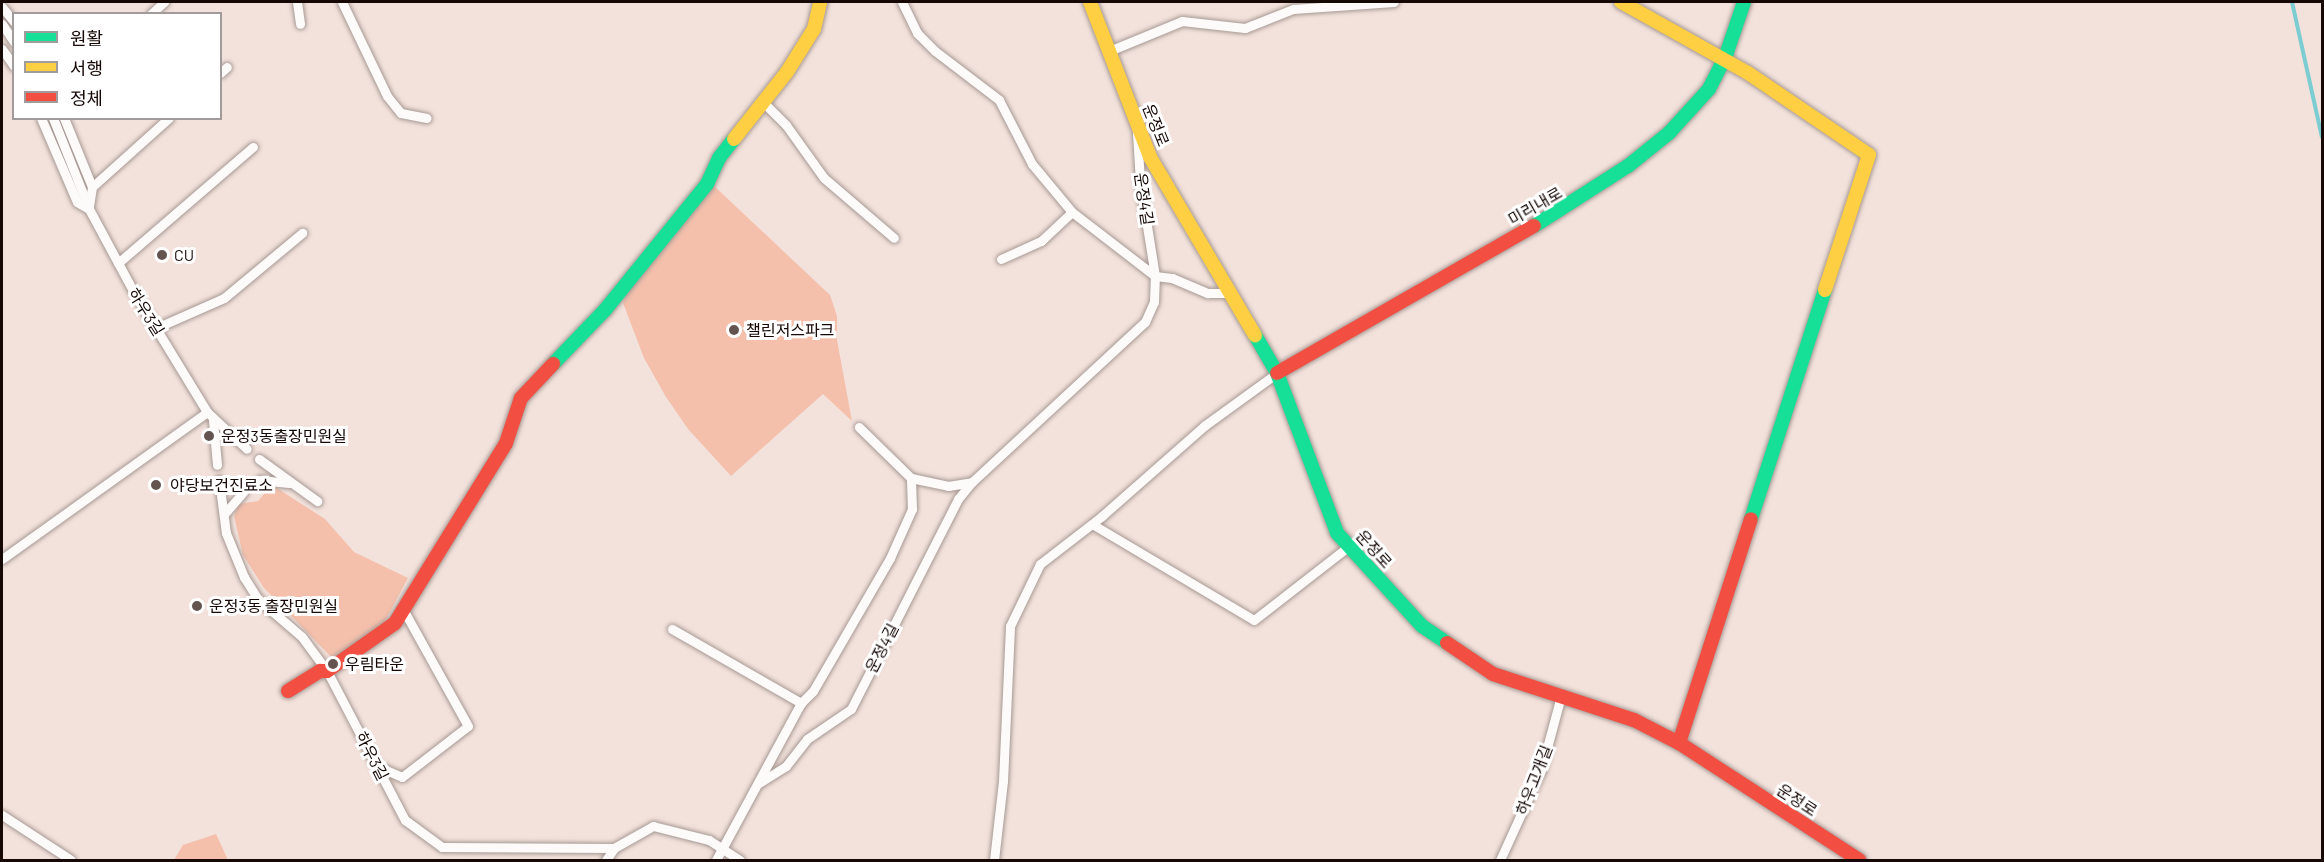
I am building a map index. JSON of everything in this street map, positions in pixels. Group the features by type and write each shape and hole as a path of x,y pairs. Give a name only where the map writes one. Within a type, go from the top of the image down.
{"street":[{"path":"297,2 300,24"},
{"path":"342,2 387,96 401,113 427,118"},
{"path":"288,690 320,671 327,671 395,623 506,443 521,398 605,310 707,184 719,158 814,29 820,2"},
{"path":"902,2 917,33 999,100 1032,164 1072,213 1155,276 1172,278 1208,293 1227,293"},
{"name":"운정로","path":"1090,2 1150,157 1227,293 1277,373 1337,533 1422,627 1493,674 1634,720 1679,743 1859,861"},
{"path":"1109,51 1182,21 1245,28 1293,9 1394,2"},
{"path":"1621,2 1724,60 1869,155 1679,743"},
{"name":"미리내로","path":"1277,373 1572,204 1670,134 1709,89 1724,60 1744,2"},
{"path":"2,7 12,20"},
{"path":"2,24 12,39"},
{"path":"2,49 12,63"},
{"path":"763,101 824,178 894,238"},
{"name":"하우3길","path":"42,120 77,202 89,209 118,263 210,416 247,449"},
{"path":"54,120 89,209"},
{"path":"65,120 92,187 89,209"},
{"path":"92,187 167,120"},
{"name":"운정4길","path":"757,784 786,766 807,739 851,709 958,499 972,482 1145,322 1154,302 1155,276 1140,182 1137,122"},
{"path":"118,263 253,147"},
{"path":"1001,258 1041,241 1072,213"},
{"path":"156,327 224,298 302,233"},
{"path":"994,861 1003,782 1010,627 1040,564 1092,524 1204,426 1277,373"},
{"path":"2,559 210,416"},
{"name":"하우3길","path":"210,416 218,465"},
{"path":"859,428 911,478 948,486 972,482"},
{"path":"259,459 318,501"},
{"name":"운정4길","path":"716,861 801,703 813,691 890,558 912,509 911,478"},
{"name":"하우3길","path":"219,480 234,554 258,599 302,637 327,671 405,820 442,847 614,848"},
{"path":"260,480 290,483"},
{"path":"225,513 243,492"},
{"path":"1092,524 1254,620 1349,546"},
{"path":"377,766 402,777 468,726 403,609"},
{"path":"672,629 801,703"},
{"name":"하우고개길","path":"1500,861 1541,770 1561,696"},
{"path":"2,815 71,861"},
{"path":"606,861 614,848 653,826 709,840 740,861"}],"shaded area":[{"name":"챌린저스파크","path":"713,185 830,295 837,316 837,340 852,421 823,394 731,476 688,429 666,397 644,358 623,303 632,282"},
{"path":"272,485 325,519 354,552 408,578 385,621 332,658 264,588 243,555 234,516 239,504 258,501"},
{"path":"216,834 228,860 174,860 183,845"}],"waterway":[{"path":"2292,2 2322,137"}],"traffic: fast":[{"path":"1534,226 1628,166 1669,133 1709,89 1726,55 1744,2"},
{"path":"553,364 605,310 707,184 719,158 734,139"},
{"path":"1751,519 1825,290"},
{"path":"1255,335 1277,373 1337,533 1422,626 1447,643"}],"traffic: slow":[{"path":"734,139 787,72 814,29 820,2"},
{"path":"1090,2 1150,157 1255,335"},
{"path":"1621,2 1748,73 1869,155 1825,290"}],"traffic: jam":[{"path":"1277,373 1534,226"},
{"path":"288,691 320,671 327,671 395,623 506,443 521,398 553,364"},
{"path":"1679,743 1751,519"},
{"path":"1447,643 1493,674 1634,720 1679,743 1859,860"}],"place":[{"name":"CU","path":"162,255"},
{"name":"챌린저스파크","path":"734,330"},
{"name":"운정3동출장민원실","path":"209,436"},
{"name":"야당보건진료소","path":"156,485"},
{"name":"운정3동 출장민원실","path":"197,606"},
{"name":"우림타운","path":"333,664"}]}
